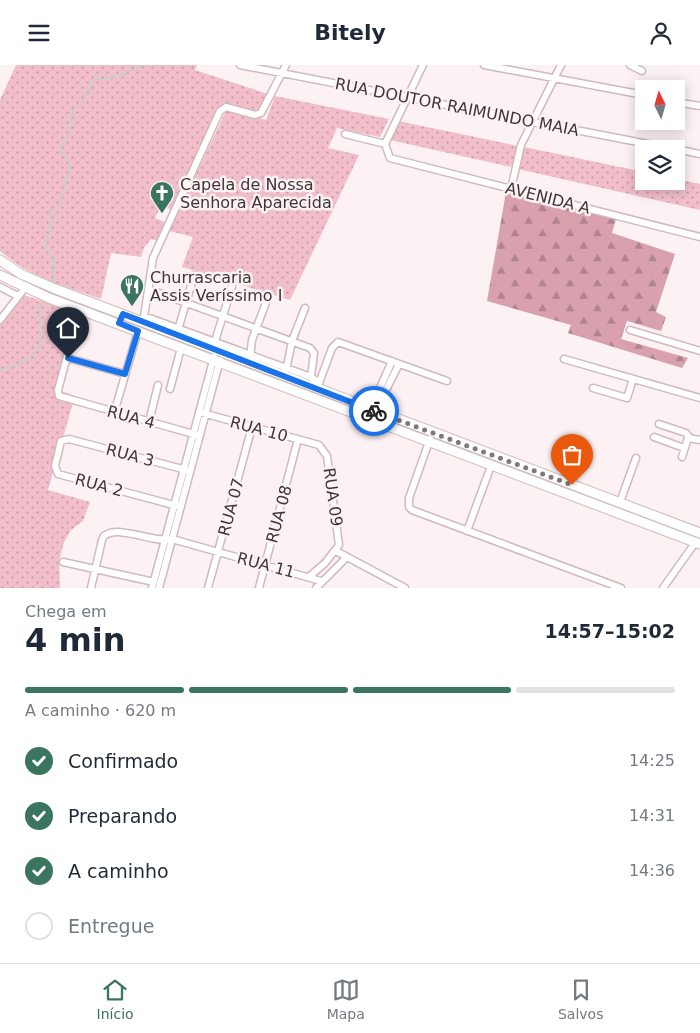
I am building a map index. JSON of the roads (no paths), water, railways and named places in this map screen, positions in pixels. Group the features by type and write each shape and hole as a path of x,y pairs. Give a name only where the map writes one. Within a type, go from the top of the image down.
{"main road":[{"path":"0,260 35,281 119,312 142,323 181,348 216,362 272,378 286,375 373,411 700,533"},
{"path":"0,275 25,289 115,322 142,323 178,332 217,349 250,360 285,388 697,543"},
{"path":"115,322 119,312"},
{"path":"285,388 286,375"},
{"path":"540,485 544,474"},
{"path":"636,521 649,520 650,517 646,513"},
{"path":"658,529 656,525 658,521 667,521"}],"street":[{"name":"RUA DOUTOR RAIMUNDO MAIA","path":"240,65 635,141"},
{"path":"114,413 142,323 153,259 220,111 226,107 254,115 264,111 286,65"},
{"path":"345,134 385,144 423,65"},
{"path":"484,65 635,93"},
{"path":"511,189 518,155 532,121 561,65"},
{"path":"630,65 642,71"},
{"path":"685,104 700,106"},
{"name":"AVENIDA A","path":"385,144 388,155 395,159 700,237"},
{"name":"RUA DOUTOR RAIMUNDO MAIA","path":"685,151 700,154"},
{"path":"178,332 194,275"},
{"path":"0,287 18,296"},
{"path":"159,588 187,471 197,435 206,414 216,362 221,316 232,287"},
{"path":"0,320 25,289"},
{"path":"148,289 292,341 314,351 311,377 318,387"},
{"path":"250,360 252,340 268,297"},
{"path":"286,375 292,341 305,308"},
{"path":"80,309 68,358 125,374"},
{"path":"630,330 700,351"},
{"path":"318,387 332,348 338,342 447,381"},
{"path":"170,389 181,348"},
{"path":"217,349 286,375 311,377"},
{"name":"RUA 4","path":"68,358 58,390 62,398 197,435"},
{"path":"564,359 700,398"},
{"path":"197,435 199,412 216,362"},
{"path":"373,411 396,363"},
{"path":"593,388 626,398 633,379"},
{"path":"149,422 158,385"},
{"name":"RUA 10","path":"199,412 319,445"},
{"path":"659,424 700,440"},
{"name":"RUA 07","path":"208,588 252,427"},
{"path":"432,433 410,498 409,507 412,510 621,588"},
{"path":"654,437 684,448"},
{"path":"682,457 689,437"},
{"name":"RUA 3","path":"69,439 187,471"},
{"name":"RUA 2","path":"69,439 61,441 55,466 58,474 178,506"},
{"name":"RUA 08","path":"259,588 298,439"},
{"name":"RUA 09","path":"310,577 336,551 339,538 327,457 319,445"},
{"path":"620,502 636,458"},
{"path":"467,531 491,466"},
{"path":"63,562 153,585 164,541 178,506"},
{"path":"90,588 104,536 111,532 129,533 164,541"},
{"name":"RUA 11","path":"164,541 172,539 310,577"},
{"path":"663,588 697,543"},
{"name":"RUA 09","path":"336,551 405,588"},
{"path":"310,577 319,586 347,557"}],"waterway":[{"path":"53,283 55,260 45,248 50,231 51,210 61,201 65,181 70,170 70,166 61,148 70,130 73,109 85,99 93,80 116,77 143,65"},
{"path":"0,369 23,363 29,359 38,347 42,331 39,309 43,301"}],"place":[{"name":"Capela de Nossa Senhora Aparecida","path":"162,214"},
{"name":"Churrascaria Assis Veríssimo I","path":"132,307"}]}
